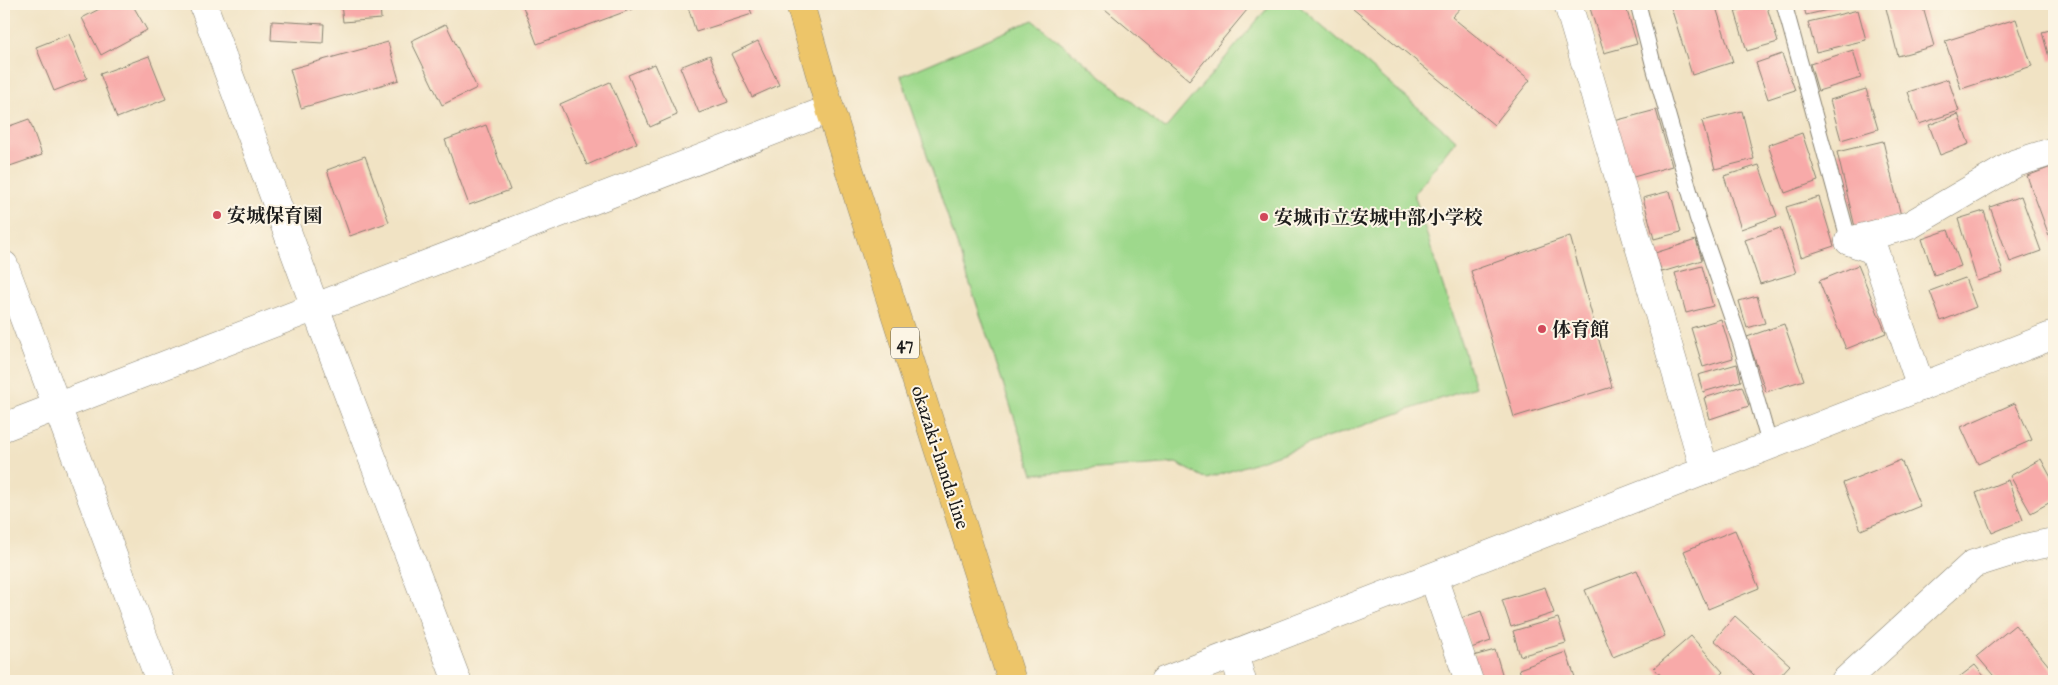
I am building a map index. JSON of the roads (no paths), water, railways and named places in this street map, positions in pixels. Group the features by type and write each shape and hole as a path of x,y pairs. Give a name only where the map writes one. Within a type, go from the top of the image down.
{"main road":[{"name":"okazaki-handa line","path":"800,4 830,109 1012,681"}],"street":[{"path":"203,4 315,307 457,681"},
{"path":"1568,4 1705,471"},
{"path":"4,427 830,109"},
{"path":"1849,241 1910,225 2016,163 2054,150"},
{"path":"1849,241 1874,250 1921,387"},
{"path":"4,265 160,681"},
{"path":"1164,681 2054,335"},
{"path":"1845,681 1973,564 2024,548 2054,542"},
{"path":"1433,577 1469,681"},
{"path":"1234,654 1242,681"}],"lane":[{"path":"1638,4 1654,67 1698,217 1741,344 1770,446"},
{"path":"1784,4 1849,241"}],"place":[{"name":"安城保育園","path":"217,215"},
{"name":"安城市立安城中部小学校","path":"1264,217"},
{"name":"体育館","path":"1542,329"}]}
